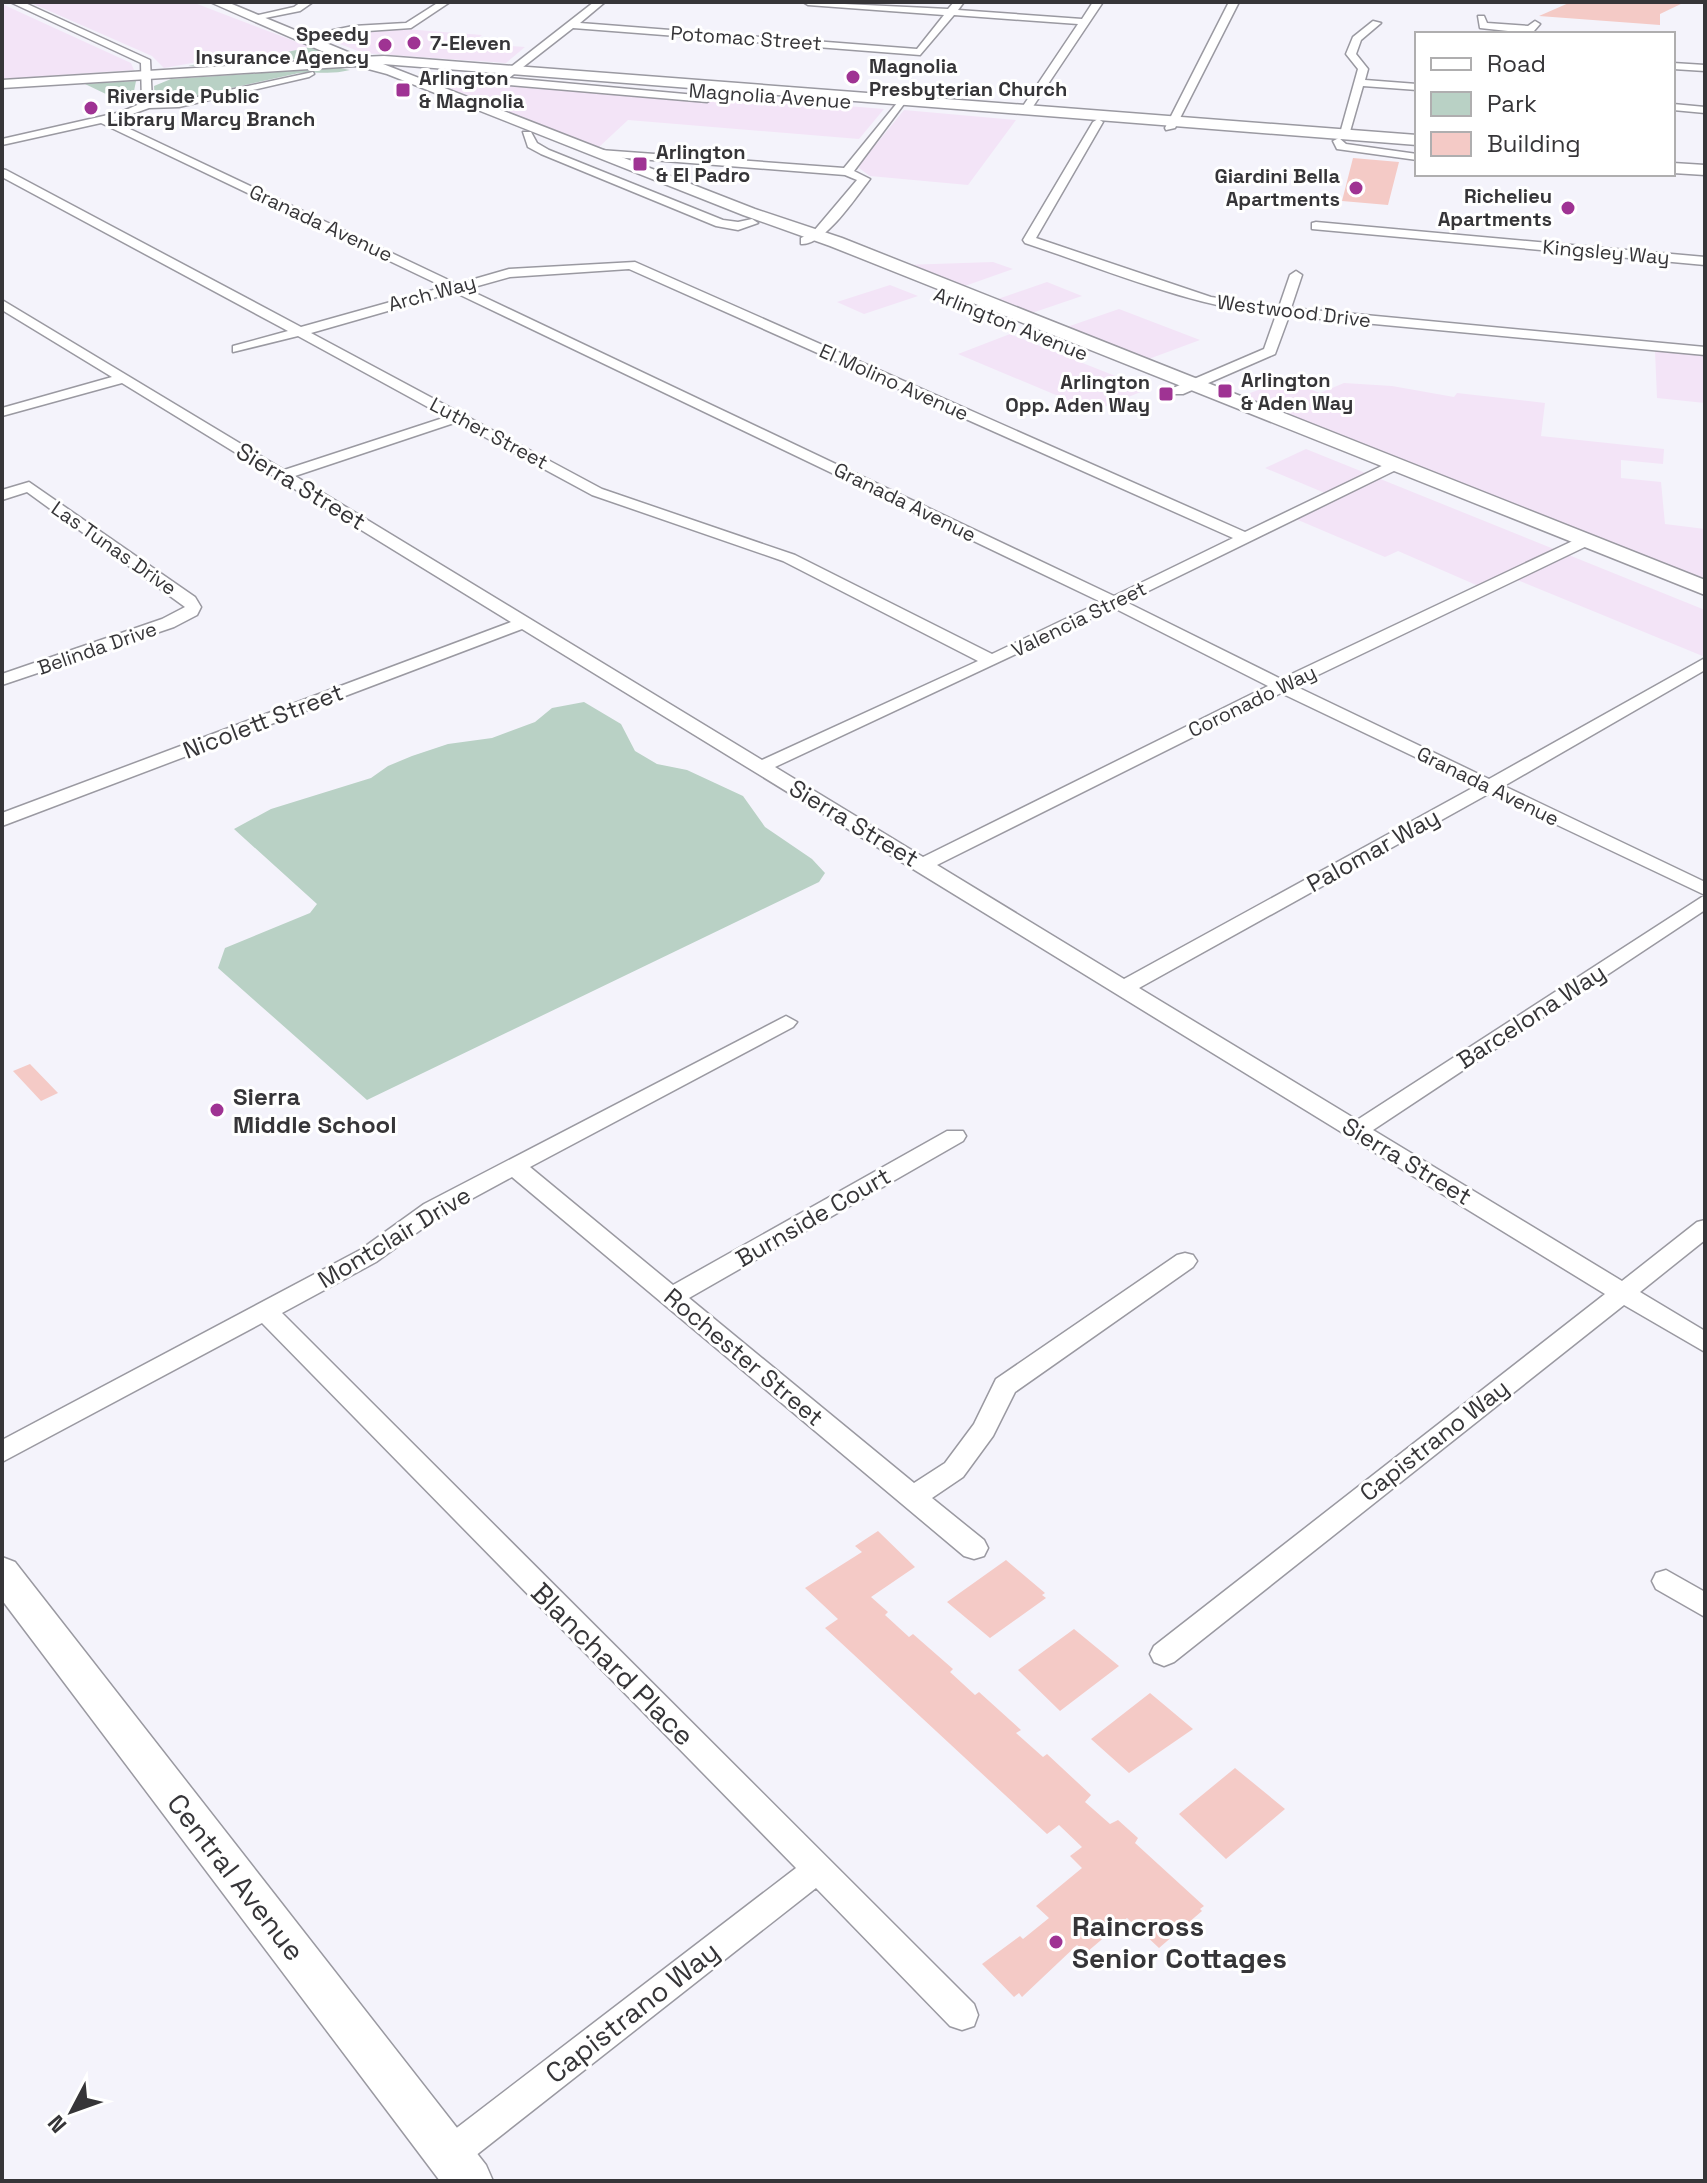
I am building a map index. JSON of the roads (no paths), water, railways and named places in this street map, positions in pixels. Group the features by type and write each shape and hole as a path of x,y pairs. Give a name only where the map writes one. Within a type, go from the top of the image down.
{"main road":[{"name":"Arlington Avenue","path":"216,2 362,63 407,77 600,153 1577,545 1705,604"},
{"name":"Magnolia Avenue","path":"147,80 201,71 384,60 1098,122 1172,124"},
{"name":"Magnolia Avenue","path":"362,63 509,72"},
{"name":"Arlington Avenue","path":"362,63 371,71 527,134 608,172 752,223 811,238"},
{"path":"407,77 429,69"},
{"path":"2,84 147,80"},
{"name":"Magnolia Avenue","path":"900,103 1026,109 1415,147"},
{"name":"Magnolia Avenue","path":"1341,138 1415,140"},
{"path":"1675,161 1705,163"},
{"path":"1675,168 1705,170"},
{"name":"Arlington Avenue","path":"1577,545 1705,588"},
{"name":"Central Avenue","path":"2,1572 459,2168"}],"street":[{"path":"15,2 146,62 147,105"},
{"path":"255,17 297,9 308,2"},
{"path":"305,37 343,30 408,26 445,2"},
{"path":"600,2 502,79 707,99"},
{"path":"808,2 1086,22"},
{"path":"953,12 959,2"},
{"path":"1026,109 1098,2"},
{"path":"1172,124 1234,2"},
{"name":"Potomac Street","path":"571,25 920,52 953,12"},
{"path":"1481,18 1483,26 1512,31 1531,29 1535,24"},
{"path":"1376,23 1357,39 1351,54 1363,69 1341,138 1341,147 1415,157"},
{"path":"1675,66 1705,68"},
{"path":"2,142 103,120 147,105 179,104 309,74"},
{"path":"1358,83 1415,87"},
{"path":"847,172 900,103"},
{"path":"1675,107 1705,110"},
{"name":"Granada Avenue","path":"103,120 1114,602 1281,686 1705,889"},
{"name":"Westwood Drive","path":"1098,122 1029,240 1207,300 1282,312 1705,351"},
{"path":"2,127 22,138"},
{"path":"600,153 847,172 864,179 811,238"},
{"name":"Luther Street","path":"2,172 597,492 789,558 992,661"},
{"name":"Kingsley Way","path":"1316,226 1705,261"},
{"name":"Arch Way","path":"238,349 509,273 631,265"},
{"name":"El Molino Avenue","path":"631,265 1244,537"},
{"path":"1186,388 1270,351 1296,275"},
{"name":"Sierra Street","path":"2,304 1705,1343"},
{"path":"2,412 124,378"},
{"path":"283,475 459,417"},
{"name":"Valencia Street","path":"761,767 992,661 1387,469"},
{"name":"Las Tunas Drive","path":"2,495 29,487 189,600 193,607 191,612"},
{"name":"Coronado Way","path":"922,865 1281,686 1577,545"},
{"name":"Belinda Drive","path":"2,680 191,612"},
{"name":"Nicolett Street","path":"2,820 525,622"},
{"name":"Palomar Way","path":"1123,988 1490,786 1705,663"},
{"name":"Barcelona Way","path":"1357,1130 1705,901"},
{"name":"Montclair Drive","path":"2,1452 368,1256 432,1210 786,1022"},
{"name":"Burnside Court","path":"672,1297 955,1136"},
{"name":"Rochester Street","path":"515,1167 974,1548"},
{"name":"Capistrano Way","path":"1164,1654 1705,1228"},
{"path":"912,1498 954,1470 984,1429 1005,1386 1185,1261"},
{"name":"Blanchard Place","path":"266,1312 962,2015"},
{"path":"1666,1581 1705,1606"},
{"name":"Capistrano Way","path":"459,2168 816,1870"}],"place":[{"name":"7-Eleven","path":"414,43"},
{"name":"Speedy Insurance Agency","path":"385,45"},
{"name":"Magnolia Presbyterian Church","path":"853,77"},
{"name":"Arlington & Magnolia","path":"403,90"},
{"name":"Riverside Public Library Marcy Branch","path":"91,108"},
{"name":"Arlington & El Padro","path":"640,164"},
{"name":"Giardini Bella Apartments","path":"1356,188"},
{"name":"Richelieu Apartments","path":"1568,208"},
{"name":"Arlington & Aden Way","path":"1225,391"},
{"name":"Arlington Opp. Aden Way","path":"1166,394"},
{"name":"Sierra Middle School","path":"217,1110"},
{"name":"Raincross Senior Cottages","path":"1056,1942"}]}
